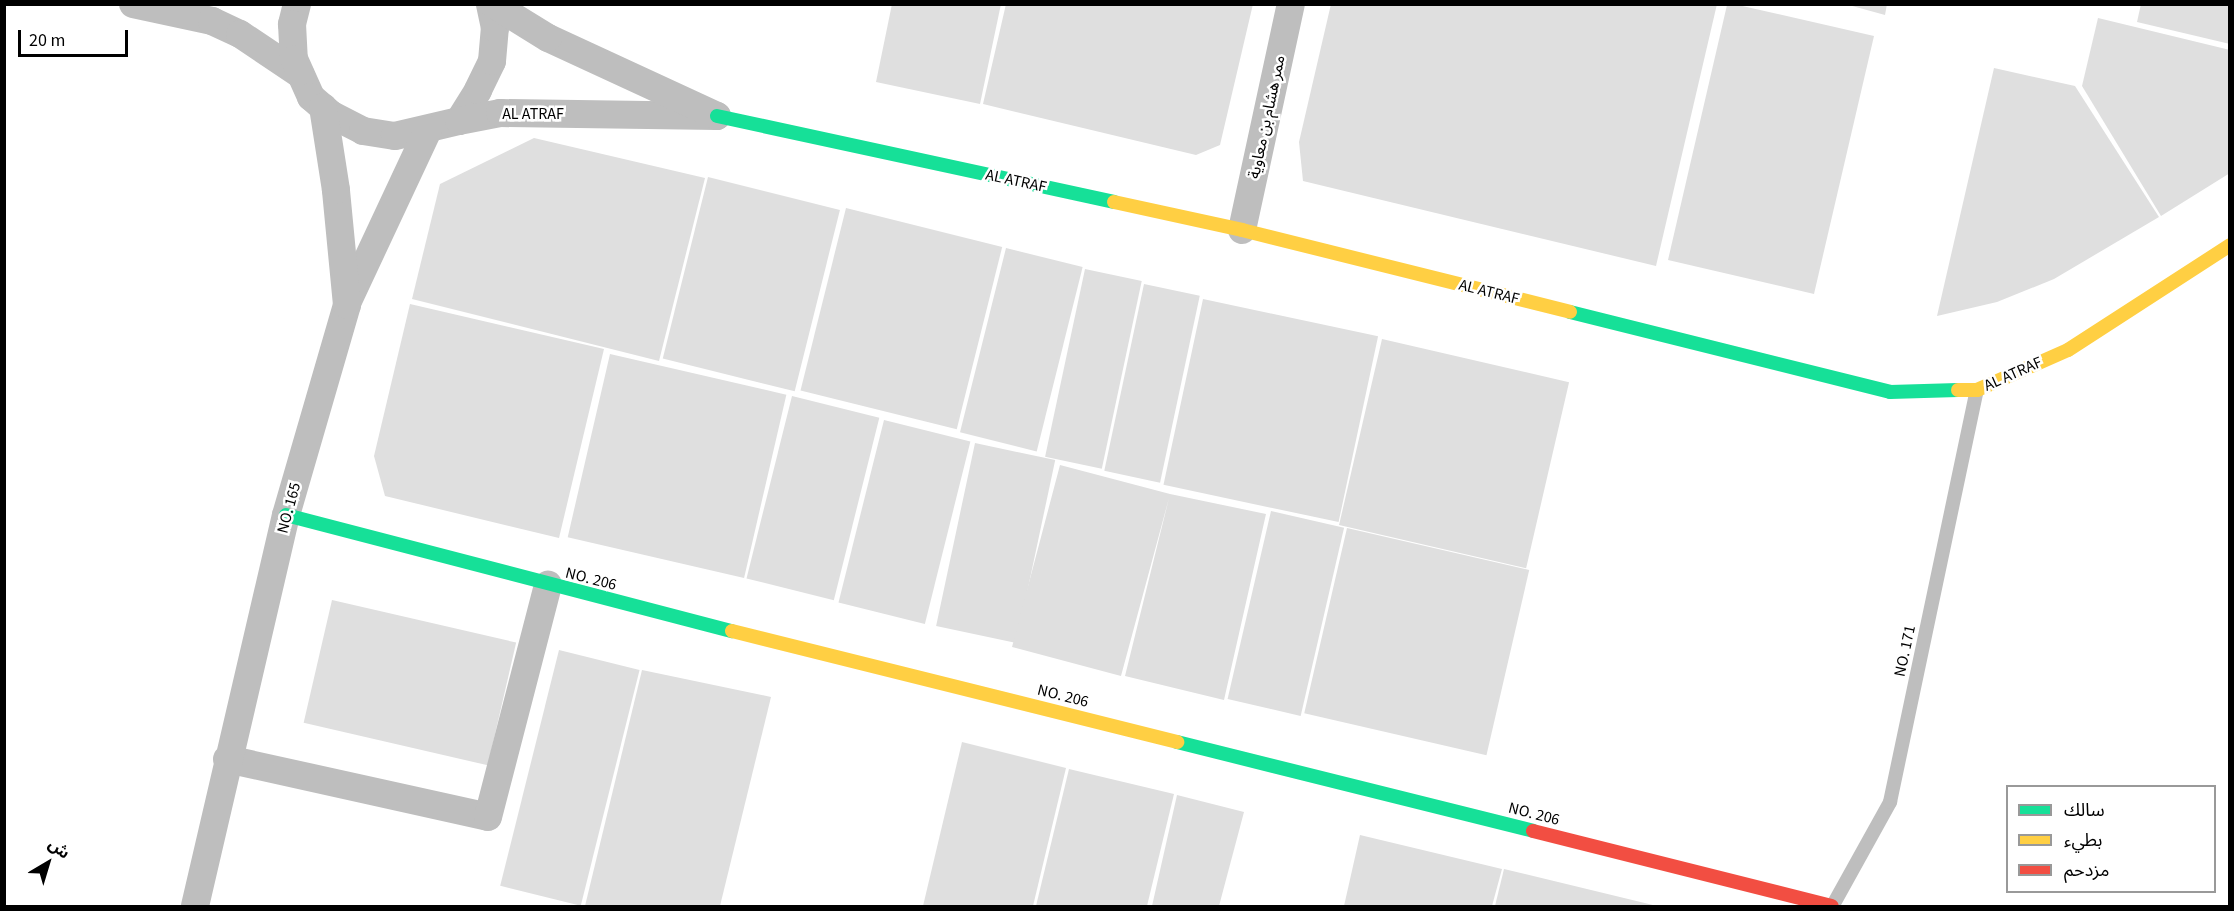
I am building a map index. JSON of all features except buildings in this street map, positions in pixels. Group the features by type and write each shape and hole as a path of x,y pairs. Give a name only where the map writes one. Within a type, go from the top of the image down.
{"street":[{"path":"133,4 212,21 240,34 302,75"},
{"path":"297,4 292,24 294,59 311,97 323,107"},
{"path":"459,121 492,61 495,28 492,4"},
{"name":"AL ATRAF","path":"492,4 548,38 717,116"},
{"name":"ممر هشام بن معاوية","path":"1242,230 1292,4"},
{"name":"AL ATRAF","path":"323,107 332,115 363,131 395,136 500,113 717,116 1242,230 1890,392 1977,390 2068,350 2229,245"},
{"name":"NO. 165","path":"195,906 227,759 286,515 346,305 336,190 323,107"},
{"path":"346,305 428,130"},
{"name":"NO. 206","path":"286,515 548,585 1833,906"},
{"path":"227,759 488,817 548,585"}],"lane":[{"name":"NO. 171","path":"1833,906 1890,802 1977,390"}],"traffic: fast":[{"path":"717,116 1114,202"},
{"path":"1570,312 1890,392 1958,390"},
{"path":"286,515 732,631"},
{"path":"1177,742 1533,831"}],"traffic: slow":[{"path":"1114,202 1242,230 1570,312"},
{"path":"1958,390 1977,390 2068,350 2230,245"},
{"path":"732,631 1177,742"}],"traffic: jam":[{"path":"1533,831 1832,906"}]}
